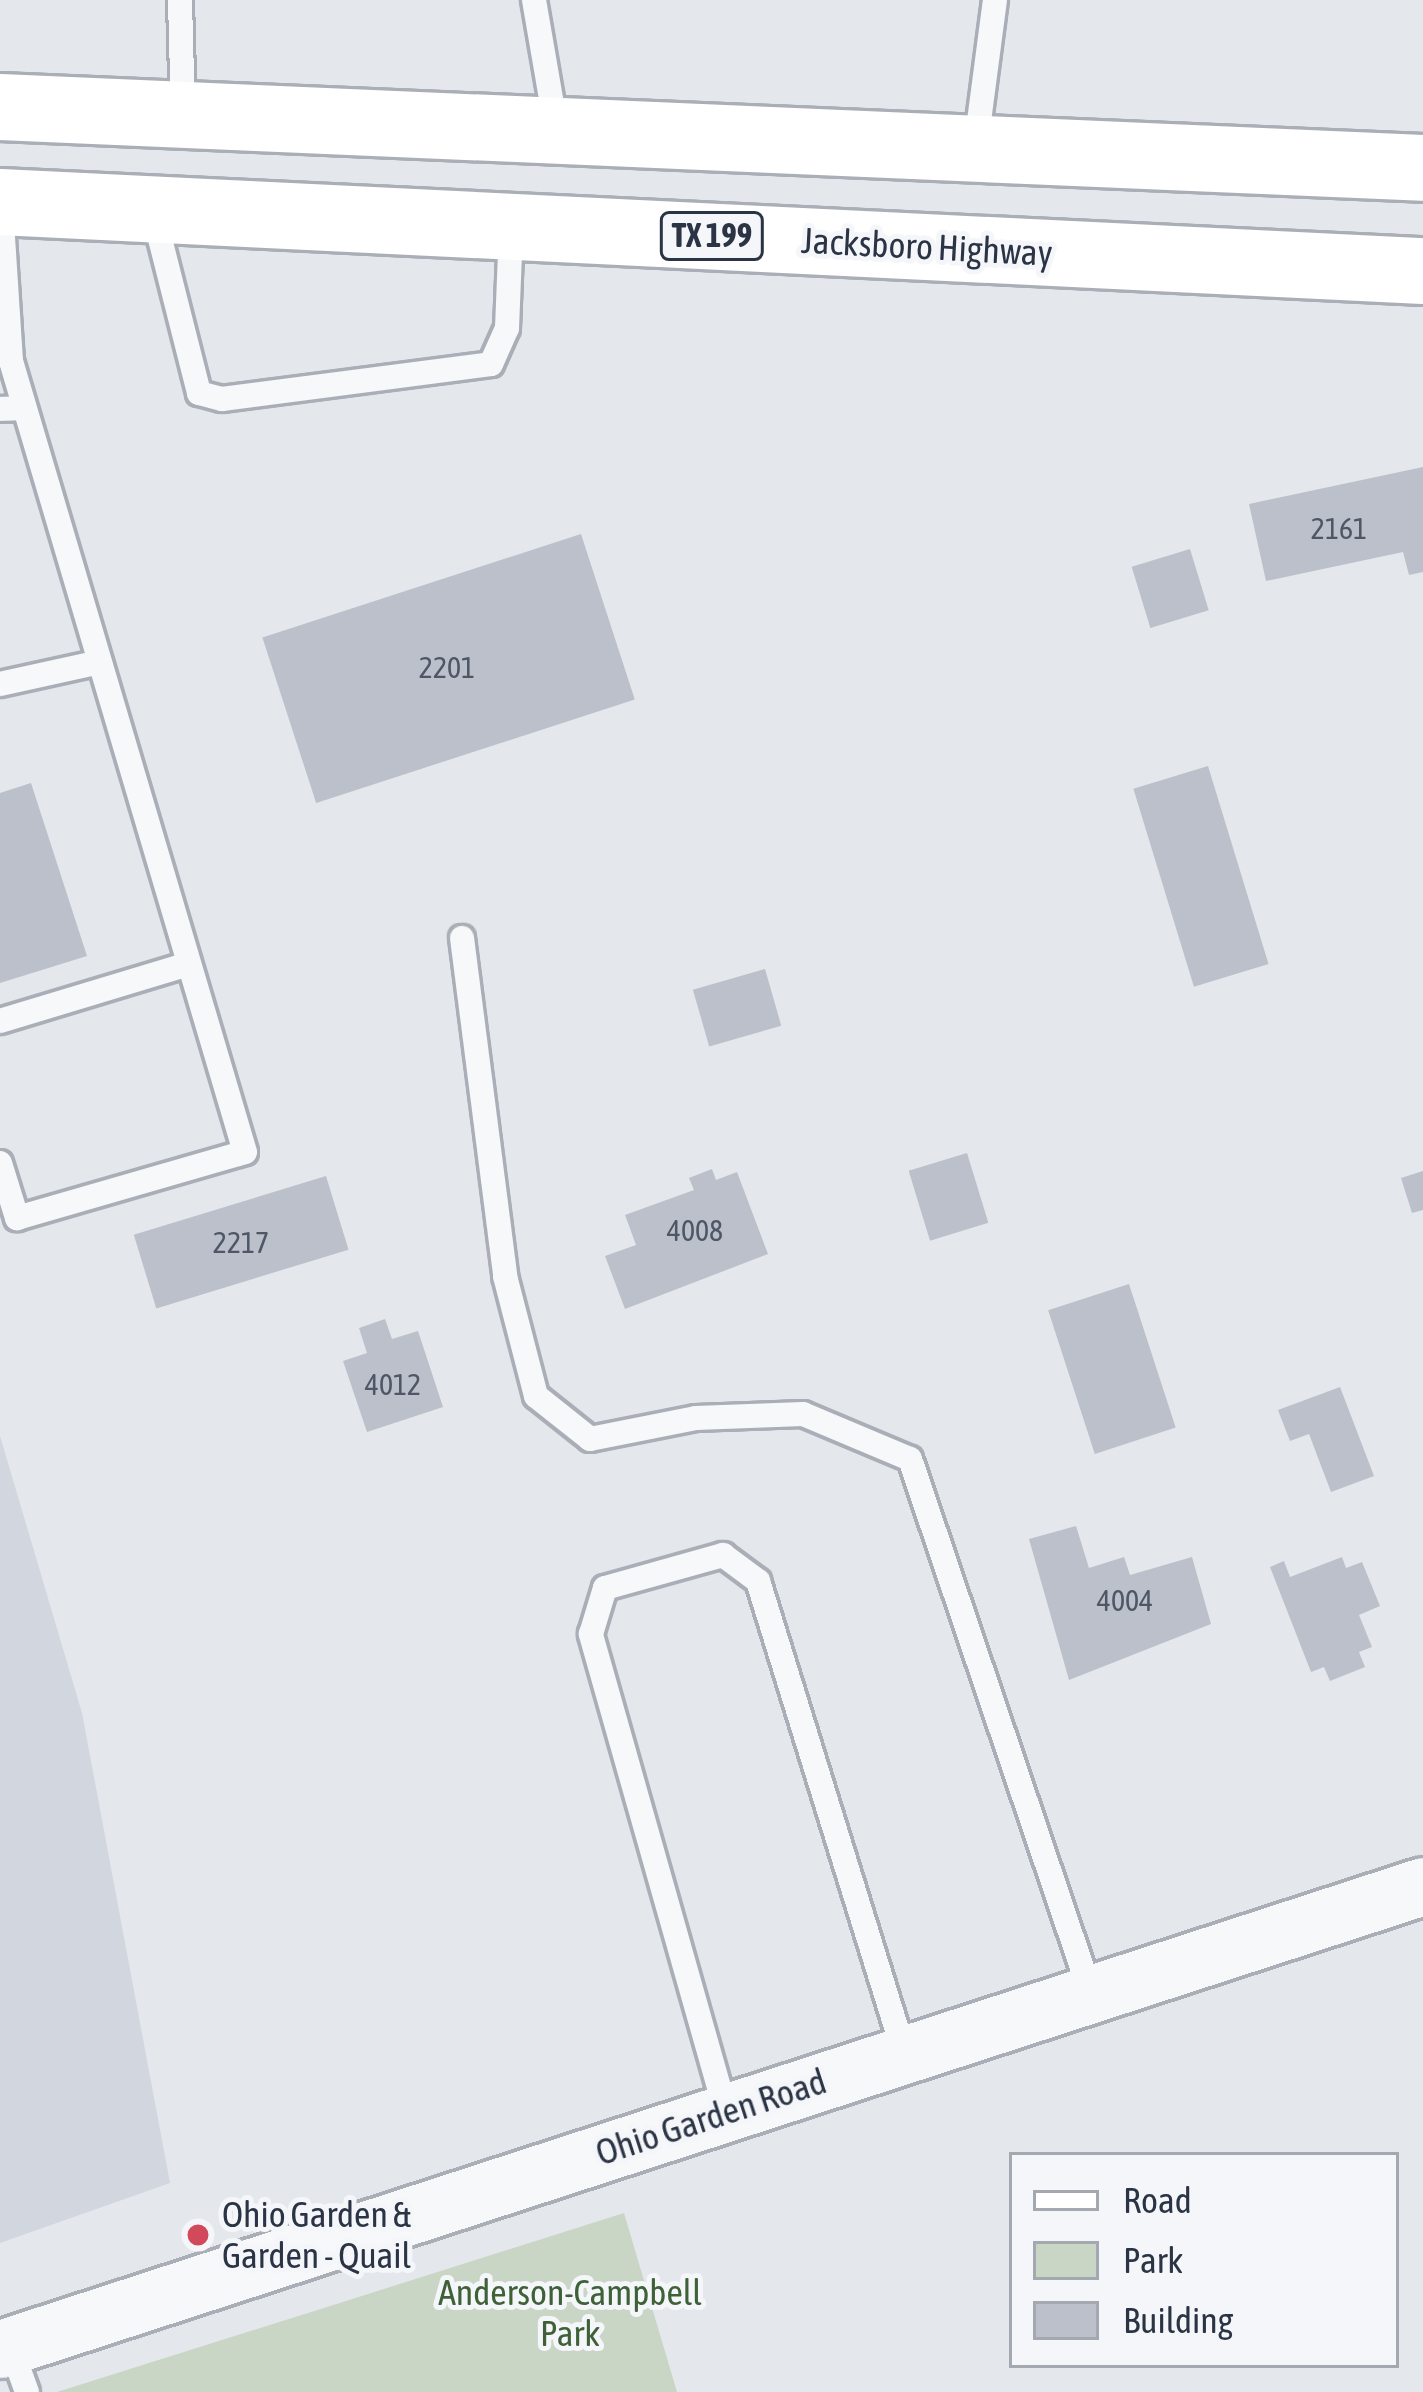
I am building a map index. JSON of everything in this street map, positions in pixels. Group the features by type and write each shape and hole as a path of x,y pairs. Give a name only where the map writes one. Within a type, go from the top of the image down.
{"main road":[{"path":"0,107 1423,168"},
{"name":"Jacksboro Highway","path":"0,202 1423,271"}],"street":[{"name":"Ohio Garden Road","path":"12,2362 726,2112 1423,1886"}],"lane":[{"path":"179,0 183,115"},
{"path":"534,0 557,130"},
{"path":"976,146 995,0"},
{"path":"0,202 12,409 100,662 245,1152 17,1218 0,1163"},
{"path":"152,209 199,393 222,399 490,364 507,328 511,226"},
{"path":"0,684 100,662"},
{"path":"462,938 505,1276 536,1396 590,1439 696,1418 803,1414 910,1459 1091,1994"},
{"path":"0,1021 189,964"},
{"path":"726,2112 591,1634 605,1588 723,1556 758,1582 905,2055"}],"shaded area":[{"path":"0,1436 82,1713 170,2183 0,2243"}],"green space":[{"name":"Anderson-Campbell Park","path":"624,2213 677,2392 57,2392 327,2307"}],"building":[{"path":"1423,467 1423,572 1409,575 1403,552 1266,581 1249,504"},
{"path":"581,534 635,699 316,803 262,638"},
{"path":"1190,549 1209,610 1150,628 1132,567"},
{"path":"1208,766 1269,964 1194,987 1133,789"},
{"path":"31,783 87,956 0,983 0,793"},
{"path":"765,969 781,1026 709,1046 693,990"},
{"path":"967,1153 988,1223 930,1241 909,1171"},
{"path":"712,1169 716,1180 737,1172 768,1254 625,1309 605,1256 636,1245 625,1215 694,1190 689,1178"},
{"path":"1423,1171 1423,1210 1412,1213 1401,1178"},
{"path":"326,1176 349,1250 156,1308 134,1235"},
{"path":"1129,1284 1176,1428 1095,1454 1048,1310"},
{"path":"385,1319 392,1339 418,1331 443,1407 367,1432 343,1361 367,1353 359,1328"},
{"path":"1340,1387 1374,1476 1331,1492 1309,1434 1290,1441 1278,1410"},
{"path":"1076,1526 1089,1568 1124,1557 1130,1575 1192,1557 1211,1624 1069,1680 1029,1539"},
{"path":"1342,1557 1346,1568 1362,1562 1380,1606 1359,1615 1372,1647 1359,1652 1365,1667 1330,1681 1324,1667 1311,1672 1270,1567 1284,1561 1290,1577"}],"place":[{"name":"Ohio Garden & Garden - Quail","path":"198,2235"}]}
